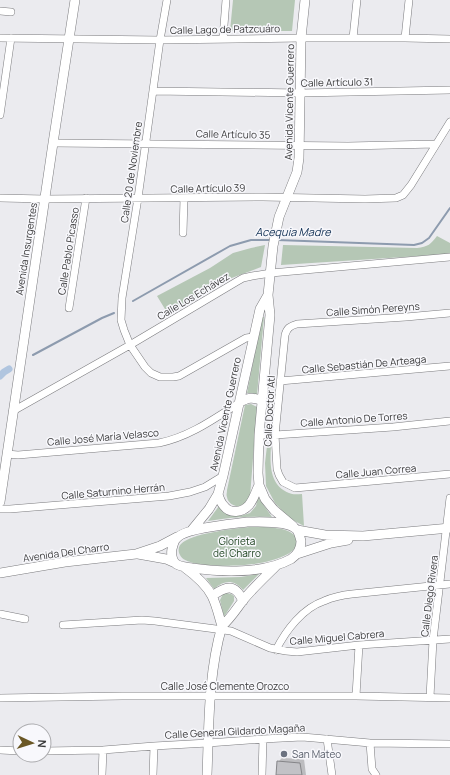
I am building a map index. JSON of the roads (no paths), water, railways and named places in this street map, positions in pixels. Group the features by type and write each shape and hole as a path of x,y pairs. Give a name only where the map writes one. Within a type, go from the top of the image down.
{"street":[{"name":"Avenida Insurgentes","path":"0,502 75,0"},
{"name":"Calle 20 de Noviembre","path":"167,0 122,298 121,314 124,330 130,345 151,373 160,377 173,378 246,338 253,337"},
{"path":"223,38 226,0"},
{"name":"Avenida Vicente Guerrero","path":"295,528 274,510 266,499 259,485 258,473 259,435 270,315 268,295 274,246 279,216 297,172 299,158 301,38 305,0"},
{"path":"353,38 357,0"},
{"path":"405,38 408,0"},
{"path":"0,11 11,12"},
{"name":"Calle Lago de Patzcuáro","path":"0,38 160,40 223,38 450,39"},
{"path":"0,115 1,98 11,38"},
{"name":"Calle Artículo 31","path":"153,91 301,93 450,90"},
{"name":"Calle Artículo 39","path":"0,198 396,198 404,195 450,122"},
{"name":"Calle Artículo 35","path":"53,143 348,146 436,144"},
{"name":"Calle Pablo Picasso","path":"69,308 86,198"},
{"path":"182,233 184,198"},
{"name":"Calle Los Echávez","path":"14,410 130,345 243,278 271,273 450,257"},
{"name":"Avenida Vicente Guerrero","path":"190,531 209,509 218,494 260,309 268,295"},
{"name":"Calle Simón Pereyns","path":"297,324 450,313"},
{"name":"Calle Doctor Atl","path":"297,324 289,327 286,330 285,335 275,435 277,469 283,482 295,488 305,487"},
{"name":"Calle Sebastián De Arteaga","path":"280,381 450,366"},
{"path":"239,403 245,399 251,398 263,401"},
{"name":"Calle José María Velasco","path":"7,454 159,443 185,435 239,403"},
{"name":"Calle Antonio De Torres","path":"259,435 392,427 450,421"},
{"name":"Calle Juan Correa","path":"305,487 450,474"},
{"name":"Calle Saturnino Herrán","path":"0,509 169,496 190,492 205,487 223,476"},
{"path":"218,494 221,503 228,510 242,510 250,504 259,485"},
{"name":"Calle Diego Rivera","path":"430,697 439,585 449,528 450,498"},
{"path":"190,531 247,522 280,523 295,528 330,535 363,536 449,528"},
{"path":"295,528 300,535 301,544 297,554"},
{"name":"Avenida Del Charro","path":"0,573 65,562 136,554 160,546 190,531"},
{"path":"179,565 207,570 254,569 279,564 297,554 363,536"},
{"path":"177,537 171,552 172,557 179,565 196,576 204,584 212,596 222,628 214,667 207,775"},
{"name":"Avenida Del Charro","path":"136,554 166,559 179,565"},
{"path":"222,628 253,589 279,564"},
{"path":"276,650 283,636 293,624 322,601 338,596 352,594 450,584"},
{"path":"212,596 221,590 232,588 238,591 243,601"},
{"path":"0,614 25,619"},
{"name":"Calle Miguel Cabrera","path":"63,625 142,620 222,628 276,650 297,652 359,645 450,639"},
{"path":"356,696 359,645"},
{"name":"Calle José Clemente Orozco","path":"0,698 122,696 356,696 450,698"},
{"name":"Calle General Gildardo Magaña","path":"52,751 103,750 302,737 370,743 450,744"},
{"path":"262,775 263,739"},
{"path":"327,739 332,775"},
{"path":"370,743 372,769 376,775"},
{"path":"153,775 154,746"},
{"path":"0,750 12,751"},
{"path":"102,775 103,750"}],"waterway":[{"name":"Acequia Madre","path":"277,240 414,245 422,243 429,238 450,208"},
{"name":"Acequia Madre","path":"133,301 230,246 251,240 272,240"},
{"name":"Acequia Madre","path":"33,355 114,313"},
{"name":"Acequia Madre","path":"0,376 9,369"}],"place":[{"name":"San Mateo","path":"284,754"}],"park label":[{"name":"Glorieta del Charro","path":"237,546"}]}
